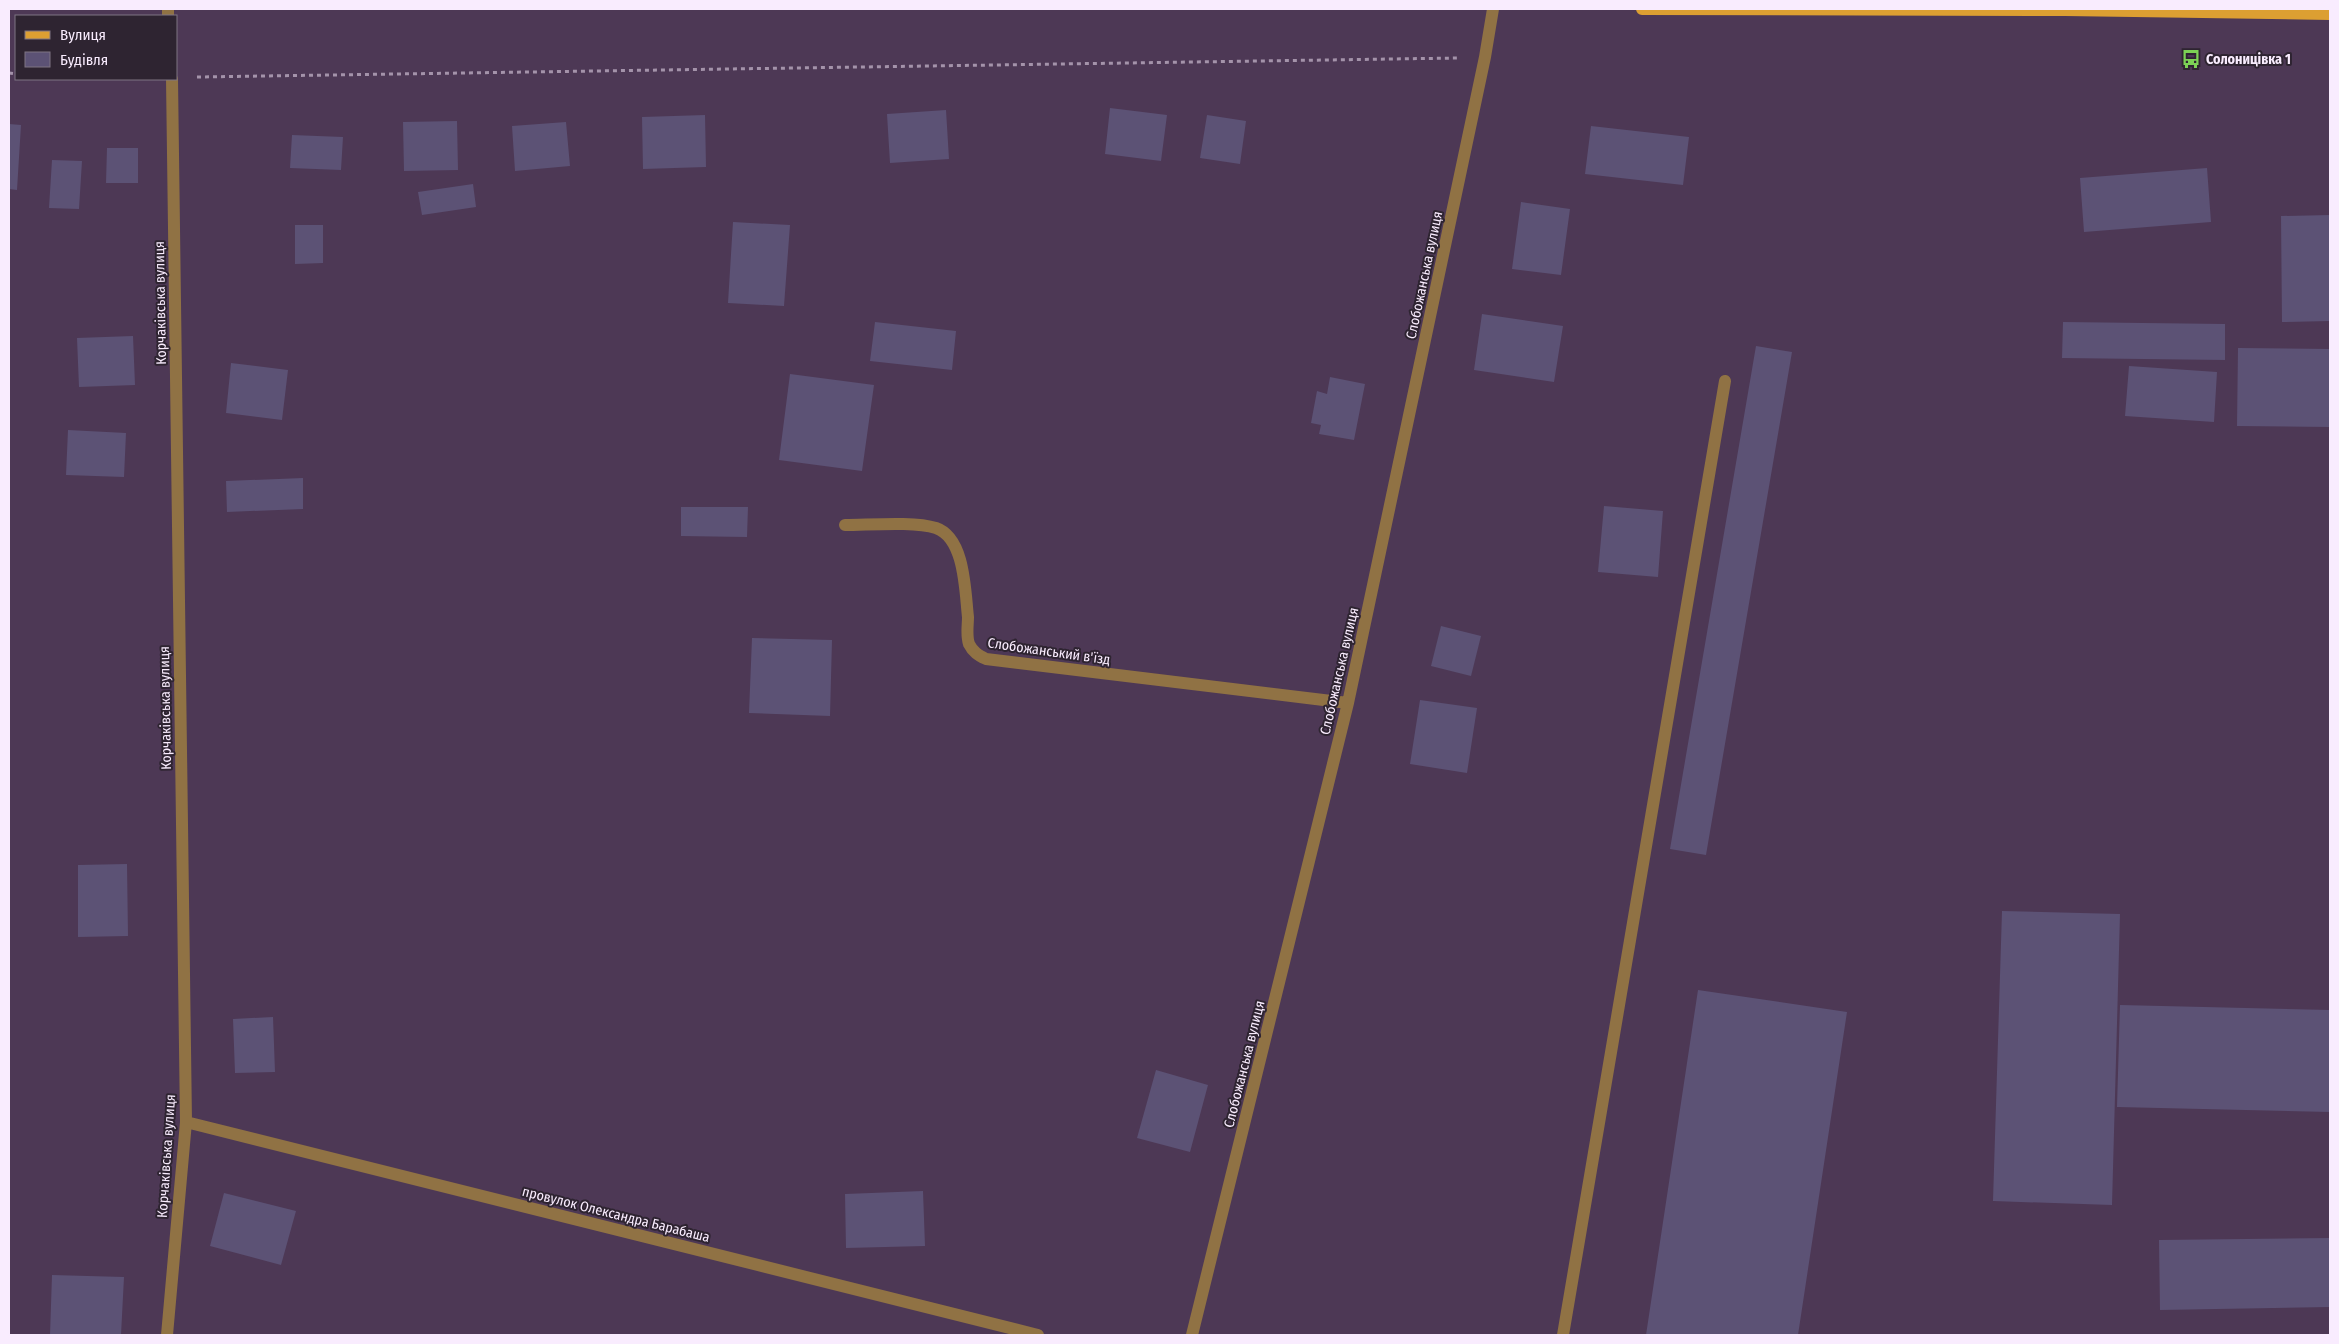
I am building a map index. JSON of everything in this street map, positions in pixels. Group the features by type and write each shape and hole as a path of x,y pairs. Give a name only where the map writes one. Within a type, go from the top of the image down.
{"main road":[{"path":"1642,9 2065,10 2330,14"}],"street":[{"name":"Слобожанська вулиця","path":"1192,1335 1348,702 1485,57 1493,9"},
{"name":"Корчаківська вулиця","path":"167,1335 186,1122 172,80"},
{"path":"1563,1335 1725,381"},
{"name":"Слобожанський в'їзд","path":"844,525 923,526 938,528 952,539 960,555 968,619 968,640 974,652 986,659 1348,702"},
{"name":"провулок Олександра Барабаша","path":"186,1122 1038,1335"}],"path":[{"path":"196,77 1485,57"}],"building":[{"path":"1110,108 1167,115 1161,161 1105,154"},
{"path":"946,110 949,159 890,163 887,114"},
{"path":"705,115 706,167 643,169 642,117"},
{"path":"1207,115 1246,121 1240,164 1200,158"},
{"path":"457,121 458,170 404,171 403,122"},
{"path":"566,122 570,166 515,171 512,126"},
{"path":"9,124 21,125 17,190 9,189"},
{"path":"1591,126 1689,137 1683,185 1585,174"},
{"path":"292,135 343,137 341,170 290,168"},
{"path":"107,148 138,148 138,183 106,183"},
{"path":"52,160 82,161 79,209 49,208"},
{"path":"2207,168 2211,222 2084,232 2080,178"},
{"path":"473,184 476,207 422,215 418,192"},
{"path":"1521,202 1570,209 1561,275 1512,269"},
{"path":"2330,215 2330,321 2282,322 2281,216"},
{"path":"733,222 790,225 784,306 728,303"},
{"path":"295,225 323,225 323,263 295,264"},
{"path":"1482,314 1563,326 1554,382 1474,370"},
{"path":"875,322 956,331 952,370 870,361"},
{"path":"2063,322 2225,324 2225,360 2062,358"},
{"path":"133,336 135,385 79,387 77,338"},
{"path":"1756,346 1792,352 1706,855 1670,849"},
{"path":"2238,348 2330,349 2330,427 2237,426"},
{"path":"231,363 288,370 282,420 226,413"},
{"path":"2129,366 2217,372 2214,422 2125,416"},
{"path":"790,374 874,385 862,471 779,460"},
{"path":"1330,377 1365,384 1354,440 1319,434 1321,425 1311,423 1317,391 1327,394"},
{"path":"68,430 126,433 124,477 66,475"},
{"path":"303,478 303,509 227,512 226,481"},
{"path":"1604,506 1663,511 1658,577 1598,572"},
{"path":"681,507 748,507 747,537 681,536"},
{"path":"1441,626 1481,636 1471,676 1431,666"},
{"path":"752,638 832,640 830,716 749,713"},
{"path":"1420,700 1477,708 1467,773 1410,764"},
{"path":"127,864 128,936 78,937 78,865"},
{"path":"2002,911 2120,914 2112,1205 1993,1201"},
{"path":"1698,990 1847,1012 1798,1335 1646,1335"},
{"path":"2120,1005 2330,1010 2330,1112 2117,1107"},
{"path":"273,1017 275,1072 235,1073 233,1019"},
{"path":"1156,1070 1208,1085 1190,1152 1137,1138"},
{"path":"923,1191 925,1246 846,1248 845,1194"},
{"path":"224,1193 296,1211 281,1265 210,1246"},
{"path":"2330,1238 2330,1307 2160,1310 2159,1240"},
{"path":"52,1275 124,1277 121,1335 50,1335"}],"place":[{"name":"Солоницівка 1","path":"2191,59"}]}
